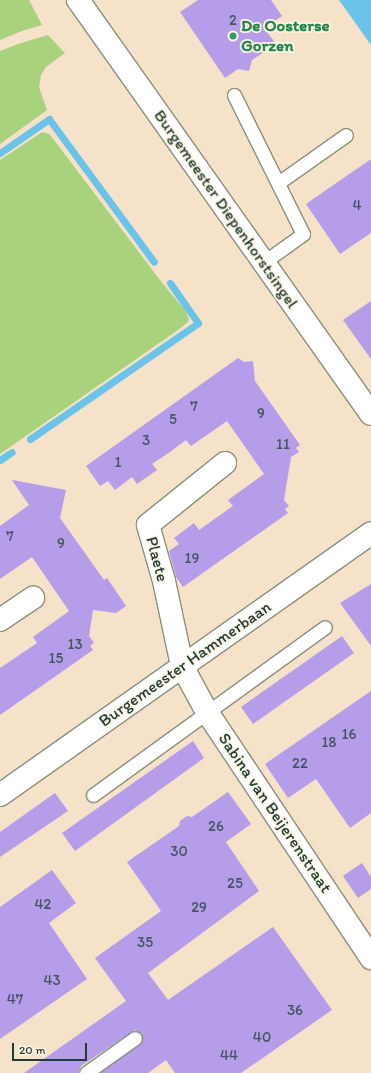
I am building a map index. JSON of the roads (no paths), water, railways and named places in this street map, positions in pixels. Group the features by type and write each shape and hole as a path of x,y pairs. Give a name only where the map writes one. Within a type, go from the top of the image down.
{"street":[{"name":"Burgemeester Diepenhorstsingel","path":"80,2 371,414"},
{"name":"Plaete","path":"182,666 164,581 148,525 225,463"},
{"name":"Burgemeester Hammerbaan","path":"0,795 371,533"},
{"path":"0,620 33,598"},
{"name":"Sabina van Beijerenstraat","path":"182,666 207,712 371,958"}],"lane":[{"path":"234,95 303,234 264,262"},
{"path":"278,183 346,135"},
{"path":"92,795 325,627"},
{"path":"86,1073 135,1038"}],"water":[{"path":"339,0 371,0 371,45"}],"waterway":[{"path":"0,153 49,119 154,262"},
{"path":"30,439 198,323 170,283"},
{"path":"0,460 12,452"}],"place":[{"name":"De Oosterse Gorzen","path":"233,36"}]}
